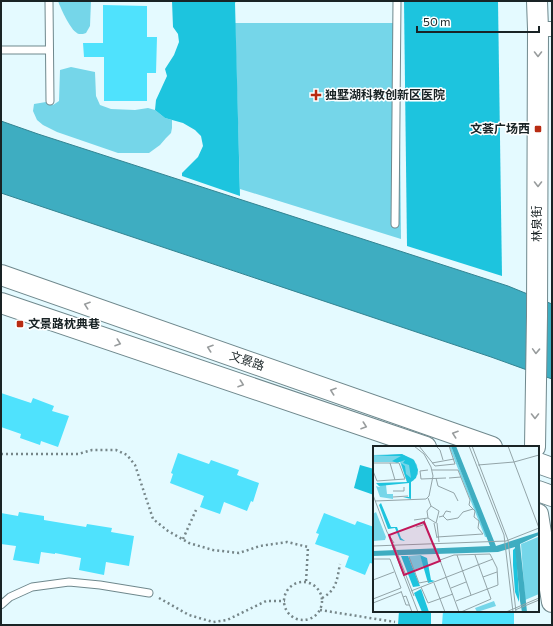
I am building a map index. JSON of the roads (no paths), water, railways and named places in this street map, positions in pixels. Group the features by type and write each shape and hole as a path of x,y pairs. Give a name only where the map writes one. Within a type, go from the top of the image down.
{"main road":[{"name":"林泉街","path":"535,446 535,385 545,29 537,1"},
{"name":"文景路","path":"1,275 489,446"},
{"name":"文景路","path":"1,303 423,446"},
{"path":"539,463 552,468"},
{"path":"539,491 552,496"},
{"path":"539,520 552,602"}],"lane":[{"path":"49,1 50,100"},
{"path":"395,224 397,1"},
{"path":"1,50 49,50"},
{"path":"1,605 10,597 32,587 69,582 100,585 149,593"}],"place":[{"name":"独墅湖科教创新区医院","path":"316,95"},
{"name":"文荟广场西","path":"538,129"},
{"name":"文景路枕典巷","path":"20,324"}]}
